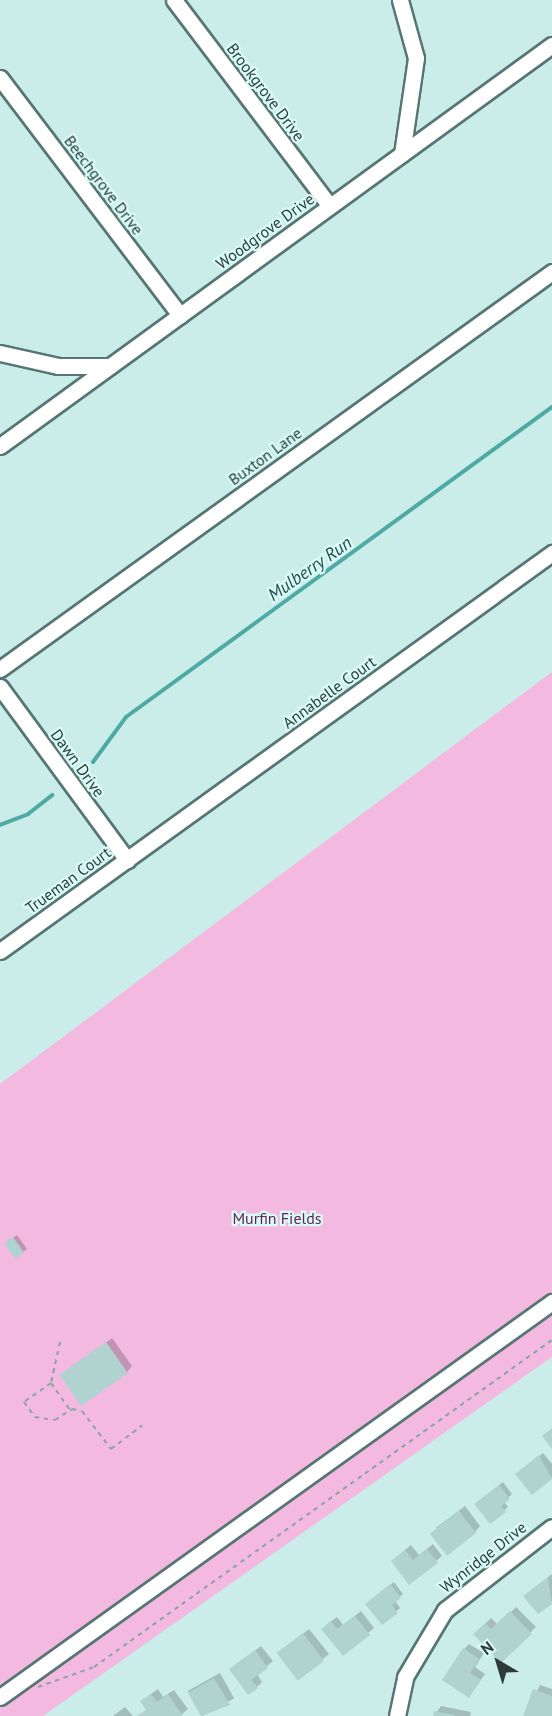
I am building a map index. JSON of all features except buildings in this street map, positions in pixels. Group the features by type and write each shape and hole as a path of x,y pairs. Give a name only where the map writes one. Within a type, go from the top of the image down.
{"street":[{"name":"Brookgrove Drive","path":"174,0 330,206"},
{"path":"400,0 416,58 402,154"},
{"name":"Woodgrove Drive","path":"0,447 552,45"},
{"name":"Beechgrove Drive","path":"0,78 180,315"},
{"name":"Buxton Lane","path":"0,669 552,272"},
{"path":"0,353 58,366 110,366"},
{"name":"Annabelle Court","path":"127,860 552,553"},
{"name":"Dawn Drive","path":"0,687 127,860"},
{"name":"Trueman Court","path":"0,951 127,860"},
{"path":"0,1697 552,1302"},
{"name":"Wynridge Drive","path":"397,1716 405,1677 446,1610 552,1527"}],"path":[{"path":"29,1689 66,1681 94,1667 552,1341"},
{"path":"60,1342 51,1383 24,1402 35,1417 55,1420 70,1410 82,1411 111,1449 142,1426"},
{"path":"51,1383 70,1410"}],"green space":[{"name":"Murfin Fields","path":"552,672 552,1357 43,1716 0,1716 0,1084"}],"waterway":[{"name":"Mulberry Run","path":"93,762 126,717 552,407"},
{"name":"Mulberry Run","path":"0,825 28,814 52,795"}]}
